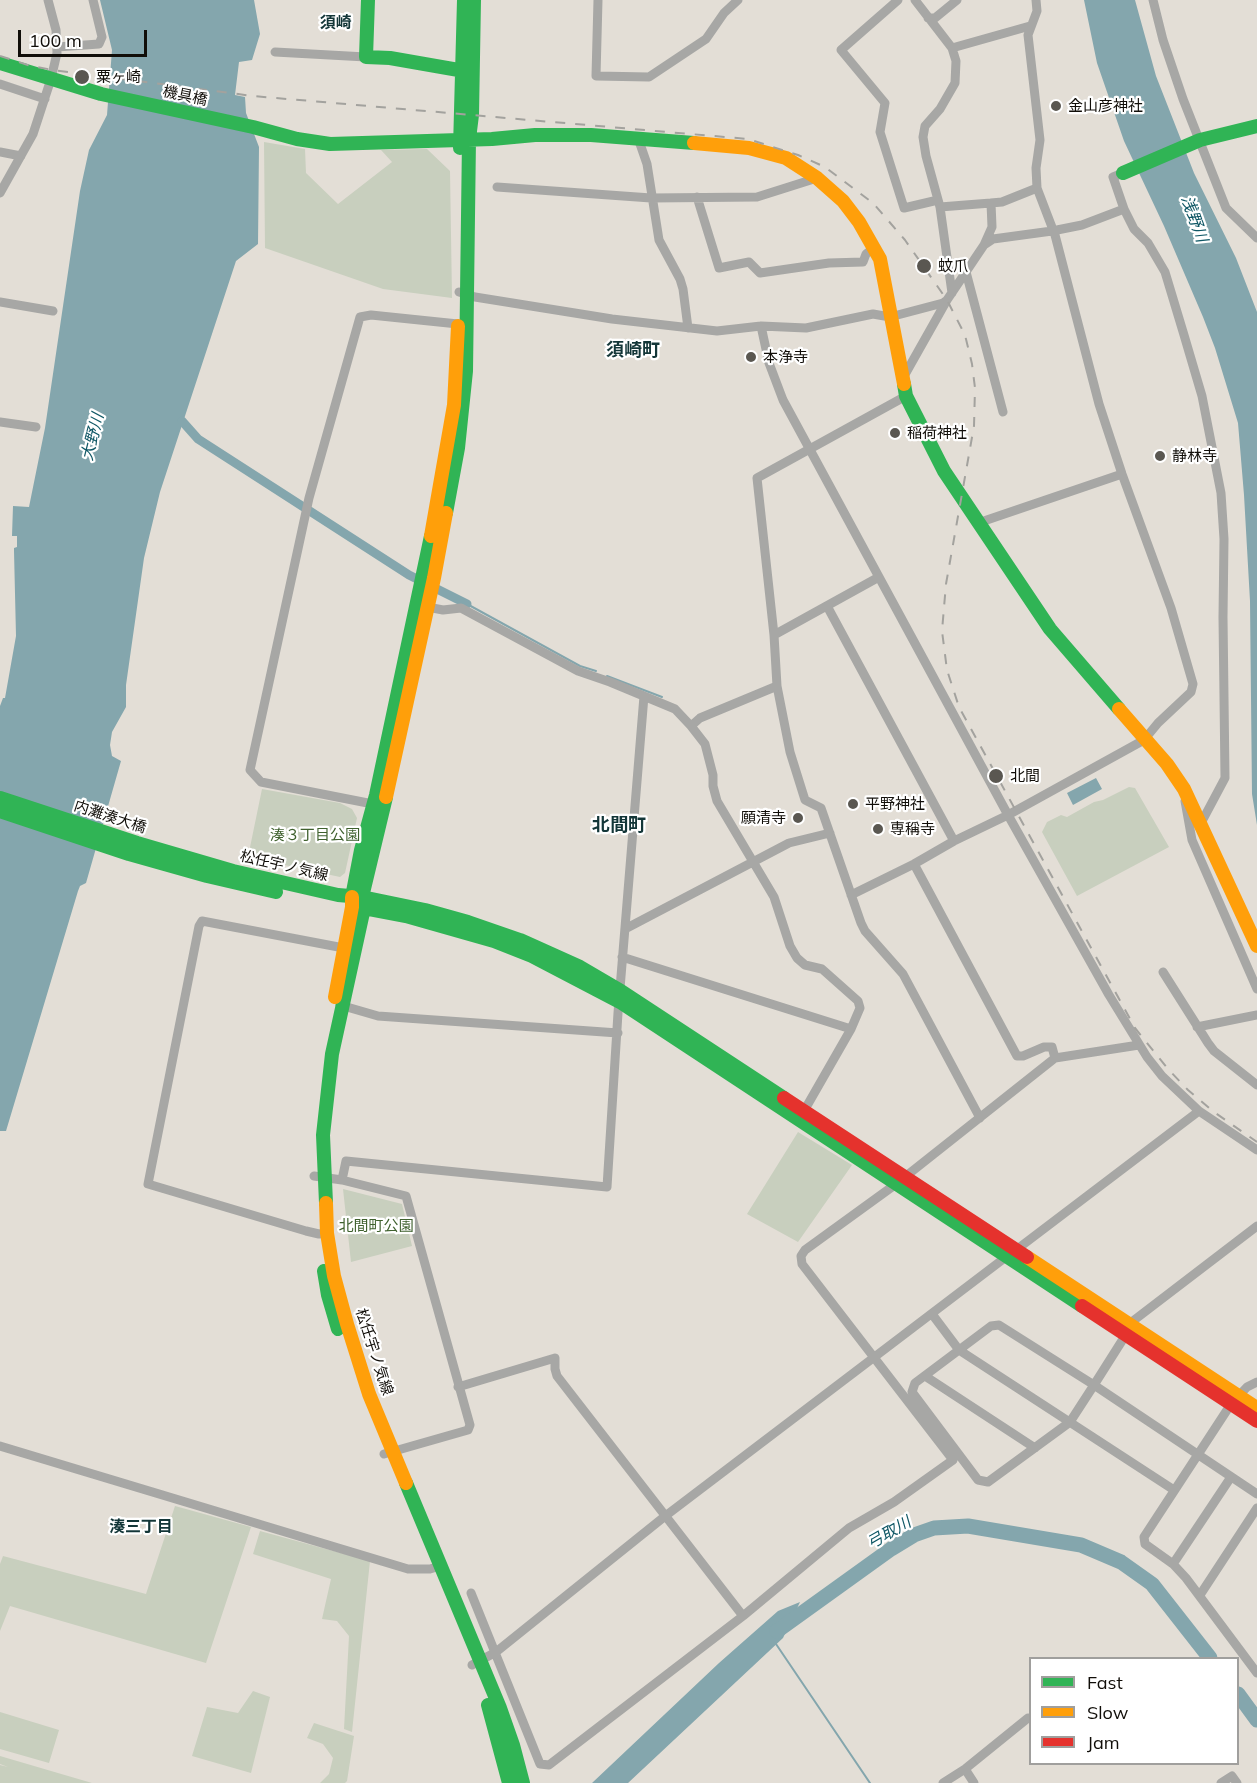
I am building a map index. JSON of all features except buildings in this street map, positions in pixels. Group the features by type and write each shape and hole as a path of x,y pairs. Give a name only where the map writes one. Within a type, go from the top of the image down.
{"street":[{"path":"0,193 33,134 51,79 57,47 56,30 48,0"},
{"path":"57,47 99,44 102,37 93,0"},
{"path":"366,57 369,0"},
{"path":"464,0 467,72"},
{"path":"474,0 467,72 464,140 463,293 466,371 458,448 357,902 494,941 620,997 804,1111 901,1181"},
{"path":"598,0 596,76 649,77 706,39 724,13 738,0"},
{"path":"898,0 841,50 885,103 880,132 904,208 939,203 991,204 1037,188"},
{"path":"903,378 949,296 939,203 923,137 925,126 940,109 955,84 956,61 952,48 940,30 915,0"},
{"path":"928,18 935,18 957,0"},
{"path":"850,894 1008,815 1144,740 1158,723 1191,692 1193,684 1171,608 1099,404 1055,235 1037,188 1036,168 1040,140 1028,35 1037,11 1036,0"},
{"path":"1153,0 1163,40 1198,142 1226,208 1257,238"},
{"path":"952,48 1030,26"},
{"path":"275,52 390,58 467,72"},
{"name":"機具橋","path":"0,63 101,94 297,139 330,144 464,140 535,135 638,138 749,148 786,158 817,178 843,201 859,222 880,259 906,396 944,471 1050,629 1167,764 1184,789 1257,946"},
{"path":"0,84 45,99"},
{"path":"1200,825 1225,778 1224,539 1221,493 1203,396 1165,272 1148,243 1134,229 1113,177 1198,142 1257,126"},
{"path":"638,138 647,164 659,240 680,279 688,328"},
{"path":"0,152 21,156"},
{"path":"497,187 653,198 757,197 817,178"},
{"path":"697,197 719,268 749,262 760,273 829,262 863,262 866,254 874,247"},
{"path":"463,293 612,319 717,331 761,326 806,328 873,314 890,317 943,303 984,245 992,227 991,204"},
{"path":"984,245 993,239 1082,225 1124,209"},
{"path":"966,272 1003,412"},
{"path":"429,574 454,405 458,324 463,293"},
{"path":"0,302 53,311"},
{"path":"379,805 261,782 250,770 304,518 360,317 371,315 458,324"},
{"path":"761,326 769,363 783,400 808,449 1008,815 1139,1045 1162,1076 1199,1111 1257,1150"},
{"path":"906,396 757,478 774,635 777,686 790,752 805,800 821,808 865,931 903,974 980,1118"},
{"path":"0,422 36,427"},
{"path":"978,523 1122,474"},
{"path":"774,635 879,577"},
{"path":"423,600 443,610 461,608 578,671 675,709 692,726 705,744 713,775 712,786 717,801 774,897 790,946 797,958 805,965 822,969 858,1001 860,1008 851,1029 804,1111"},
{"path":"827,606 954,841"},
{"path":"692,726 700,718 777,686"},
{"path":"342,1180 346,1161 608,1187 622,957 644,696"},
{"path":"1184,789 1192,840 1257,989"},
{"name":"内灘湊大橋","path":"0,798 127,840 208,870"},
{"name":"内灘湊大橋","path":"0,811 129,854 208,870"},
{"path":"625,929 789,843 830,833"},
{"path":"914,864 1017,1056 1023,1056 1044,1047 1052,1047 1055,1058"},
{"name":"松任宇ノ気線","path":"208,870 357,902 339,1004 317,1099 313,1141 319,1177 328,1295 349,1366 389,1452 435,1567 513,1745 523,1783"},
{"path":"323,1234 148,1184 199,926 202,921 348,949"},
{"path":"622,957 851,1029"},
{"path":"1163,972 1214,1051 1257,1085"},
{"path":"620,997 1234,1400 1257,1421"},
{"path":"339,1004 378,1016 618,1033"},
{"path":"1197,1027 1257,1015"},
{"path":"471,1593 540,1764 549,1765 743,1616 849,1528 894,1502 953,1460 876,1357 802,1264 801,1256 806,1250 901,1181 1055,1058 1139,1045"},
{"path":"477,1663 496,1652 664,1516 1199,1111"},
{"path":"319,1177 342,1180 406,1196 470,1425 468,1430 389,1452"},
{"path":"1257,1226 1127,1330 1094,1385 1070,1422 988,1482 978,1480 912,1392 915,1383 991,1326 999,1325 1094,1385 1257,1494"},
{"path":"932,1314 959,1350 1174,1490"},
{"path":"458,1387 555,1358 557,1376 743,1616"},
{"path":"925,1376 1035,1448"},
{"path":"1257,1382 1247,1386 1234,1400 1144,1537 1145,1544 1173,1564 1200,1596 1257,1673"},
{"path":"1234,1400 1257,1408"},
{"path":"0,1446 397,1566 408,1569 435,1567"},
{"path":"1173,1564 1231,1477"},
{"path":"1200,1596 1257,1508"},
{"name":"松任宇ノ気線","path":"477,1663 509,1783"},
{"path":"943,1783 965,1769 1028,1718"},
{"path":"965,1769 974,1783"},
{"path":"1221,1783 1232,1776 1237,1783"}],"green space":[{"path":"264,142 305,149 306,173 338,204 392,162 381,150 427,149 450,171 452,298 383,289 265,248"},
{"path":"1129,787 1135,788 1169,847 1077,896 1042,832 1047,822 1061,815 1067,817"},
{"name":"湊３丁目公園","path":"262,789 340,803 352,809 357,818 345,873 340,877 248,857"},
{"path":"798,1132 852,1165 798,1242 747,1214"},
{"name":"北間町公園","path":"343,1189 402,1204 412,1246 351,1262"},
{"path":"175,1506 251,1527 206,1663 10,1606 0,1631 0,1564 3,1556 146,1594"},
{"path":"260,1531 370,1561 352,1732 344,1729 349,1636 337,1621 322,1619 331,1579 253,1554"},
{"path":"253,1691 270,1697 251,1773 192,1756 207,1707 238,1713"},
{"path":"0,1712 59,1730 49,1763 0,1749"},
{"path":"314,1723 354,1736 345,1783 320,1783 329,1774 333,1758 323,1744 307,1738"},
{"path":"0,1756 92,1783 0,1783 0,1765 8,1767 0,1764"}],"water":[{"name":"大野川","path":"100,0 254,0 260,34 252,60 239,62 235,95 245,97 246,113 259,147 258,244 236,261 160,492 144,558 126,685 126,707 112,732 110,745 112,756 121,761 86,883 80,886 78,891 6,1131 0,1131 0,706 5,698 16,636 14,548 17,547 17,536 12,536 13,506 29,507 45,428 80,191 89,150 107,115 112,50"},
{"name":"浅野川","path":"1084,0 1135,0 1156,76 1194,173 1236,258 1257,312 1257,825 1252,794 1250,601 1238,423 1203,317 1124,141 1097,63"},
{"path":"1096,778 1102,789 1073,805 1067,793"},
{"path":"800,1602 783,1638 628,1783 592,1783 719,1663 778,1611"}],"waterway":[{"path":"182,421 198,439 409,575 467,604"},
{"path":"467,604 580,666 596,671"},
{"path":"607,676 662,697"},
{"name":"弓取川","path":"777,1631 914,1535 934,1528 968,1526 1081,1545 1121,1562 1152,1584 1209,1657"},
{"path":"776,1644 870,1783"},
{"name":"弓取川","path":"1239,1695 1257,1720"}],"railway":[{"path":"0,56 53,70 253,96 748,139 798,155 825,167 873,203 905,240 947,300 965,335 972,364 975,388 974,426 946,584 942,631 947,670 959,707 1135,1028 1188,1090 1214,1112 1257,1142"}],"traffic: fast":[{"path":"368,0 366,57 390,58 470,72"},
{"path":"460,148 464,0"},
{"path":"446,513 458,448 466,371 469,139 472,115 474,0"},
{"path":"0,63 101,94 253,127 297,139 330,144 492,139 535,135 591,135 694,143"},
{"path":"1123,173 1200,140 1257,126"},
{"path":"904,384 906,396 944,471 1050,629 1119,709"},
{"path":"352,897 431,536"},
{"path":"386,797 362,897 425,910 468,922 520,940 580,967 621,991 784,1098"},
{"path":"0,798 137,843 233,871 338,895 362,897 364,908 332,1054 323,1135 326,1203"},
{"path":"0,811 129,854 276,892"},
{"path":"364,908 406,916 494,941 532,956 620,1002 1082,1306"},
{"path":"324,1271 338,1329"},
{"path":"406,1483 500,1708 523,1783"},
{"path":"488,1705 509,1783"}],"traffic: slow":[{"path":"694,143 749,148 786,158 817,178 843,201 859,222 880,259 904,384"},
{"path":"431,536 454,405 458,326"},
{"path":"386,797 446,513"},
{"path":"1119,709 1167,764 1184,789 1257,946"},
{"path":"335,997 352,897"},
{"path":"326,1203 327,1233 334,1276 347,1324 369,1394 406,1483"},
{"path":"1027,1257 1257,1408"}],"traffic: jam":[{"path":"784,1098 1027,1257"},
{"path":"1082,1306 1257,1421"}],"place":[{"name":"粟ヶ崎","path":"82,77"},
{"name":"金山彦神社","path":"1056,106"},
{"name":"蚊爪","path":"924,266"},
{"name":"本浄寺","path":"751,357"},
{"name":"稲荷神社","path":"895,433"},
{"name":"静林寺","path":"1160,456"},
{"name":"北間","path":"996,776"},
{"name":"平野神社","path":"853,804"},
{"name":"願清寺","path":"798,818"},
{"name":"専稱寺","path":"878,829"}],"district":[{"name":"須崎","path":"336,23"},
{"name":"須崎町","path":"633,351"},
{"name":"北間町","path":"619,826"},
{"name":"湊三丁目","path":"141,1527"}]}
